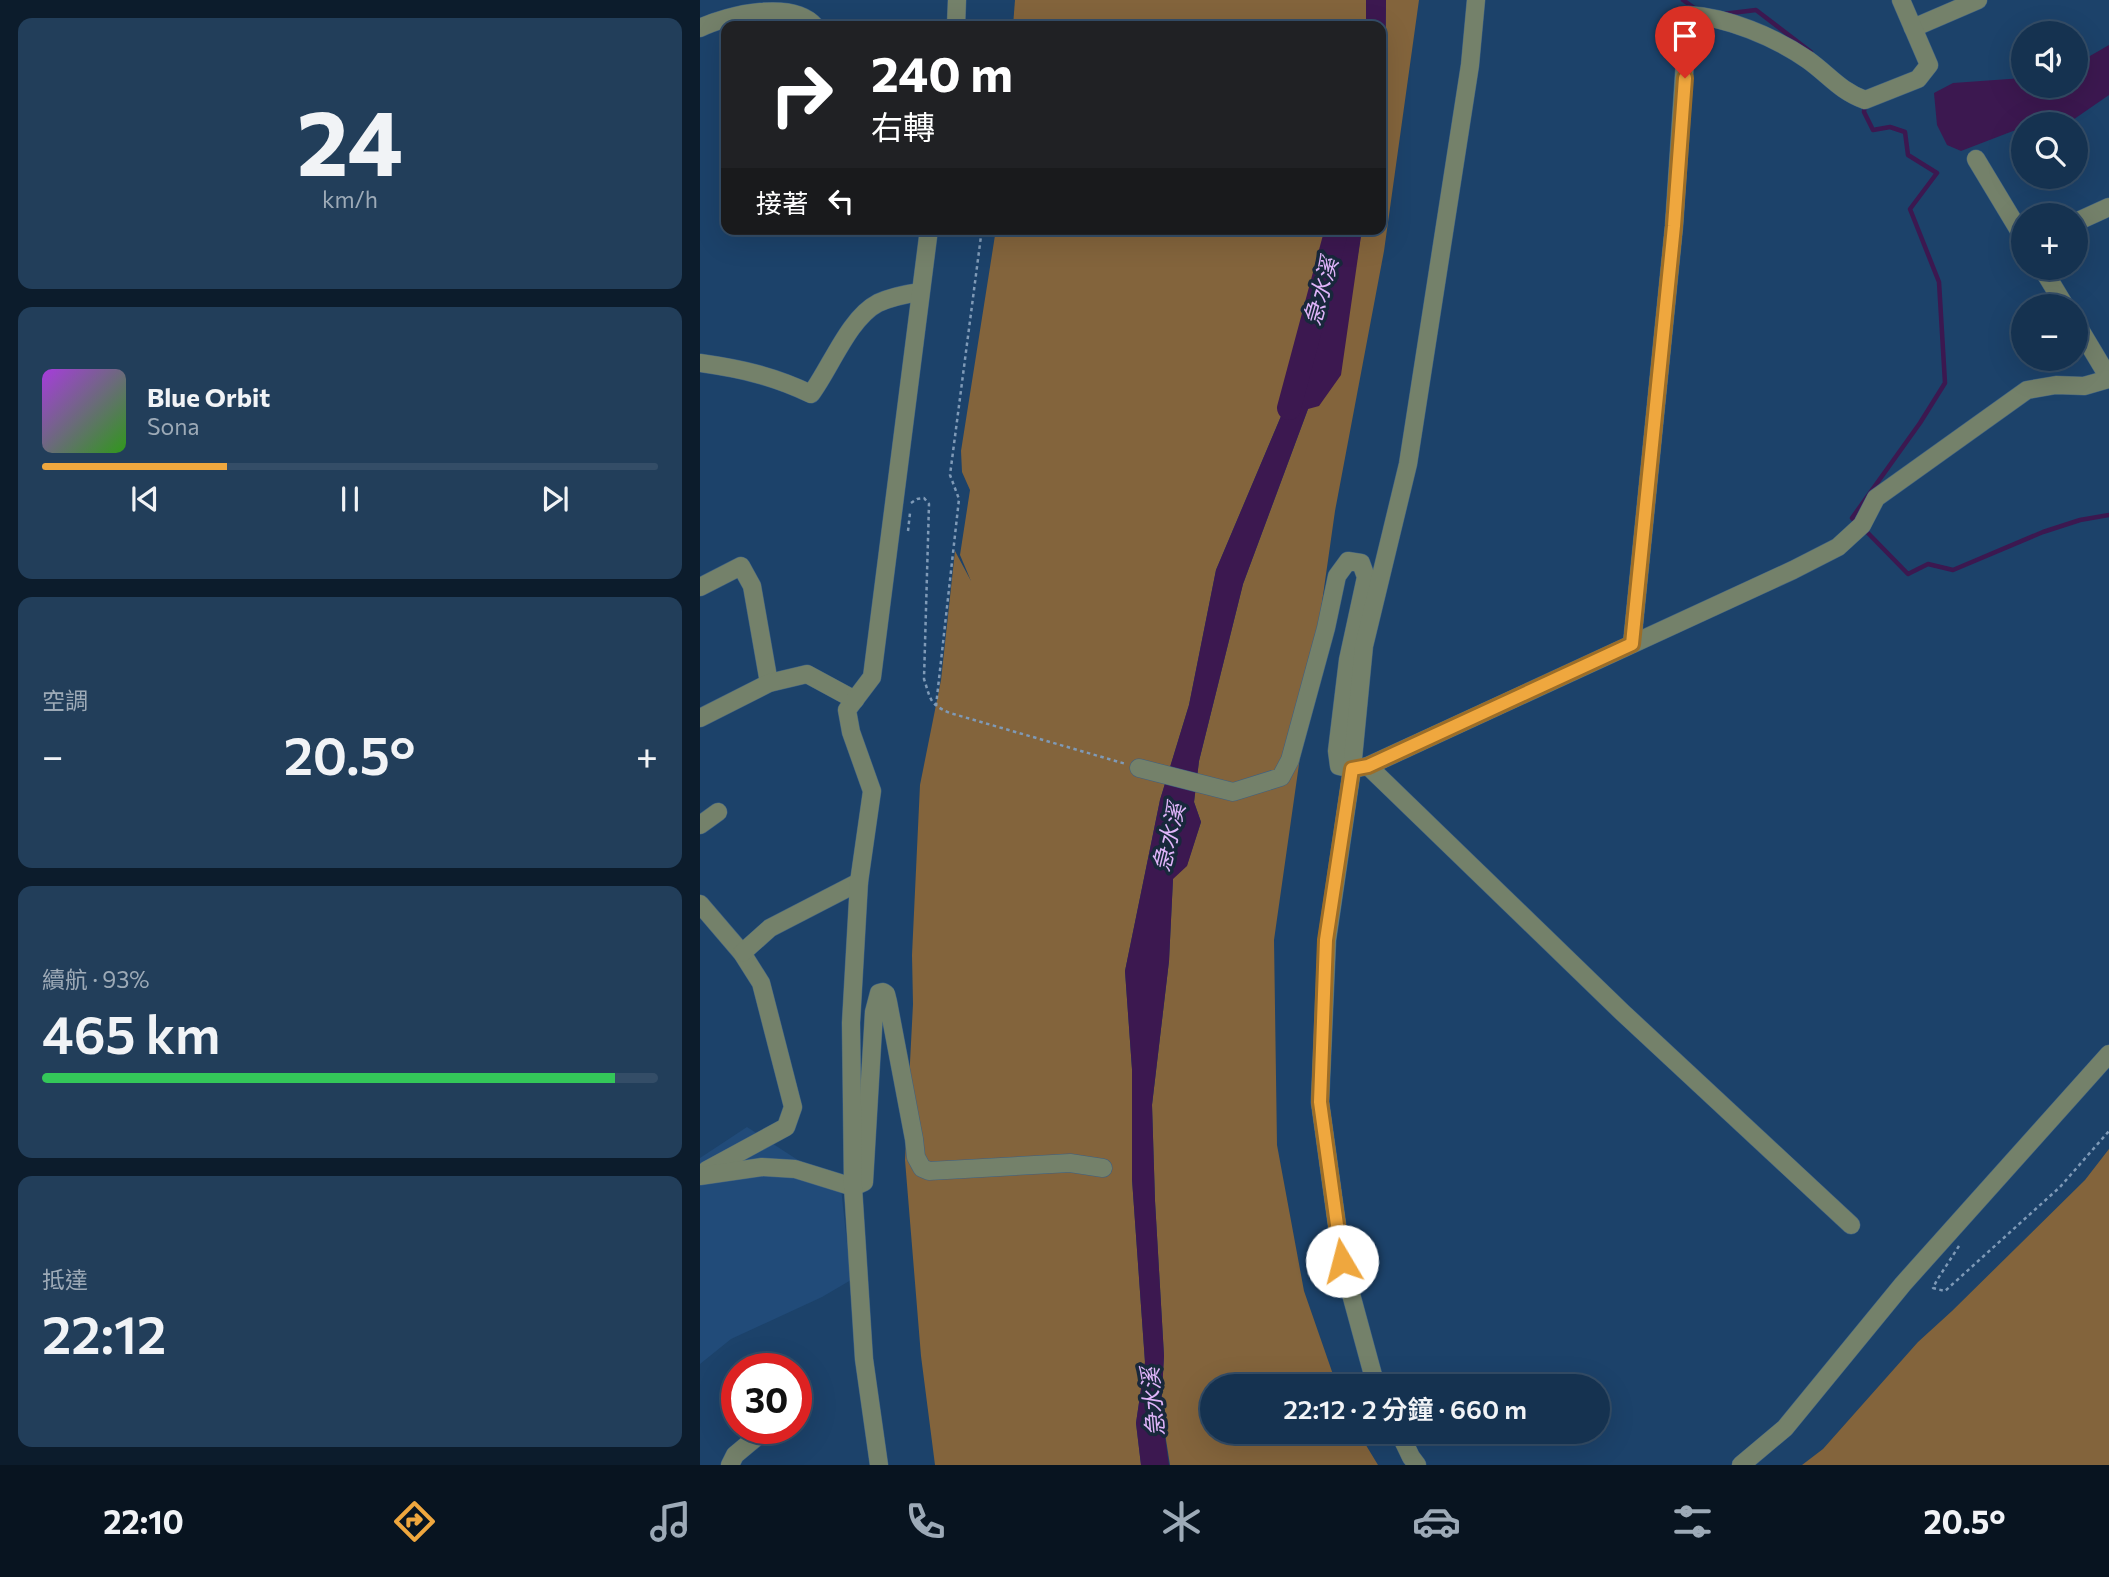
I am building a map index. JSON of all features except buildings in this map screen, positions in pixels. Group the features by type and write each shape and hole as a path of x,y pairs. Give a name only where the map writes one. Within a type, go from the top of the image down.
{"street":[{"path":"956,21 957,0"},
{"path":"1373,1374 1342,1261 1320,1102 1326,940 1360,768 1364,646 1408,464 1469,65 1476,0"},
{"path":"1632,644 1674,226 1688,15 1708,16 1770,37 1809,61 1849,94 1865,100 1918,79 1929,65 1901,0"},
{"path":"1913,28 1978,0"},
{"path":"700,29 732,15 755,9 795,11 812,21"},
{"path":"1976,159 2011,217"},
{"path":"2088,217 2109,207"},
{"path":"879,1465 864,1359 853,1187 851,1023 859,882 872,791 847,710 872,677 928,235"},
{"path":"700,363 742,369 783,380 811,394 858,318 877,303 920,292"},
{"path":"1139,768 1233,792 1281,777 1290,760 1326,628 1337,576 1348,561 1361,563 1366,577 1348,660 1337,751 1339,766 1360,768 1838,547 1862,525 1876,498 2027,390 2056,385 2084,386 2109,379 2088,343"},
{"path":"700,587 741,566 752,586 769,683"},
{"path":"700,718 769,683 807,674 855,700"},
{"path":"1360,768 1851,1226"},
{"path":"700,825 718,812"},
{"path":"743,953 770,928 859,882"},
{"path":"700,904 743,953 761,983 793,1107 786,1127 700,1175"},
{"path":"700,1175 762,1167 795,1169 853,1187 864,1182 874,1012 879,993 883,992 888,1002 916,1157 922,1168 929,1171 1070,1163 1102,1168"},
{"path":"1741,1465 1785,1428 1903,1284 2109,1054"},
{"path":"730,1465 735,1455 748,1444"},
{"path":"1405,1444 1417,1465"}],"path":[{"path":"936,707 959,499 950,475 982,235"},
{"path":"906,541 911,502 924,498 929,503 924,679 932,703 936,707 1139,768"},
{"path":"1960,1245 1933,1288 1945,1291 2060,1187 2109,1131"}],"shaded area":[{"path":"1015,0 1366,0 1366,21 1013,21"},
{"path":"1386,0 1419,0 1384,251 1335,511 1274,940 1277,1145 1304,1291 1333,1374 1200,1374 1200,1444 1365,1444 1378,1465 1170,1465 1161,1408 1164,1356 1152,1105 1169,961 1173,878 1187,865 1201,822 1194,802 1199,761 1243,584 1308,409 1357,260 1361,235 1386,235"},
{"path":"995,235 1335,235 1306,357 1216,570 1189,705 1160,800 1125,971 1132,1069 1132,1179 1145,1362 1136,1423 1141,1465 935,1465 921,1356 905,1160 920,785 941,680 955,551 971,581 960,555 970,490 962,472 961,451"},
{"path":"747,1127 841,1188 851,1280 822,1297 731,1339 700,1364 700,1158"},
{"path":"2109,1149 2109,1465 1802,1465 1823,1449 1918,1342 2085,1180"}],"water":[{"path":"1366,0 1386,0 1386,21 1366,21"},
{"path":"2109,45 2109,95 2084,112 2011,112 2011,132 1961,151 1947,145 1937,125 1934,93 1953,83 2011,79 2011,98 2088,98 2088,57"},
{"path":"1335,235 1361,235 1341,375 1319,406 1308,409 1243,584 1199,761 1194,802 1201,822 1187,866 1173,879 1169,961 1152,1105 1164,1356 1161,1408 1169,1465 1141,1465 1136,1423 1145,1362 1132,1179 1132,1069 1125,971 1160,800 1189,705 1216,570 1306,357"}],"waterway":[{"path":"1683,0 1697,10"},
{"path":"1723,14 1756,10 1811,52"},
{"path":"1858,524 1852,518 1920,423 1945,383 1939,282 1910,209 1937,173 1908,155 1905,132 1890,127 1873,130 1864,112 1865,103"},
{"name":"急水溪","path":"1289,408 1335,235"},
{"path":"1865,530 1908,574 1928,564 1953,570 2043,532 2080,520 2109,515"}],"route":[{"path":"1342,1261 1320,1102 1326,940 1352,769 1368,766 1632,644 1674,226 1685,78"}]}
